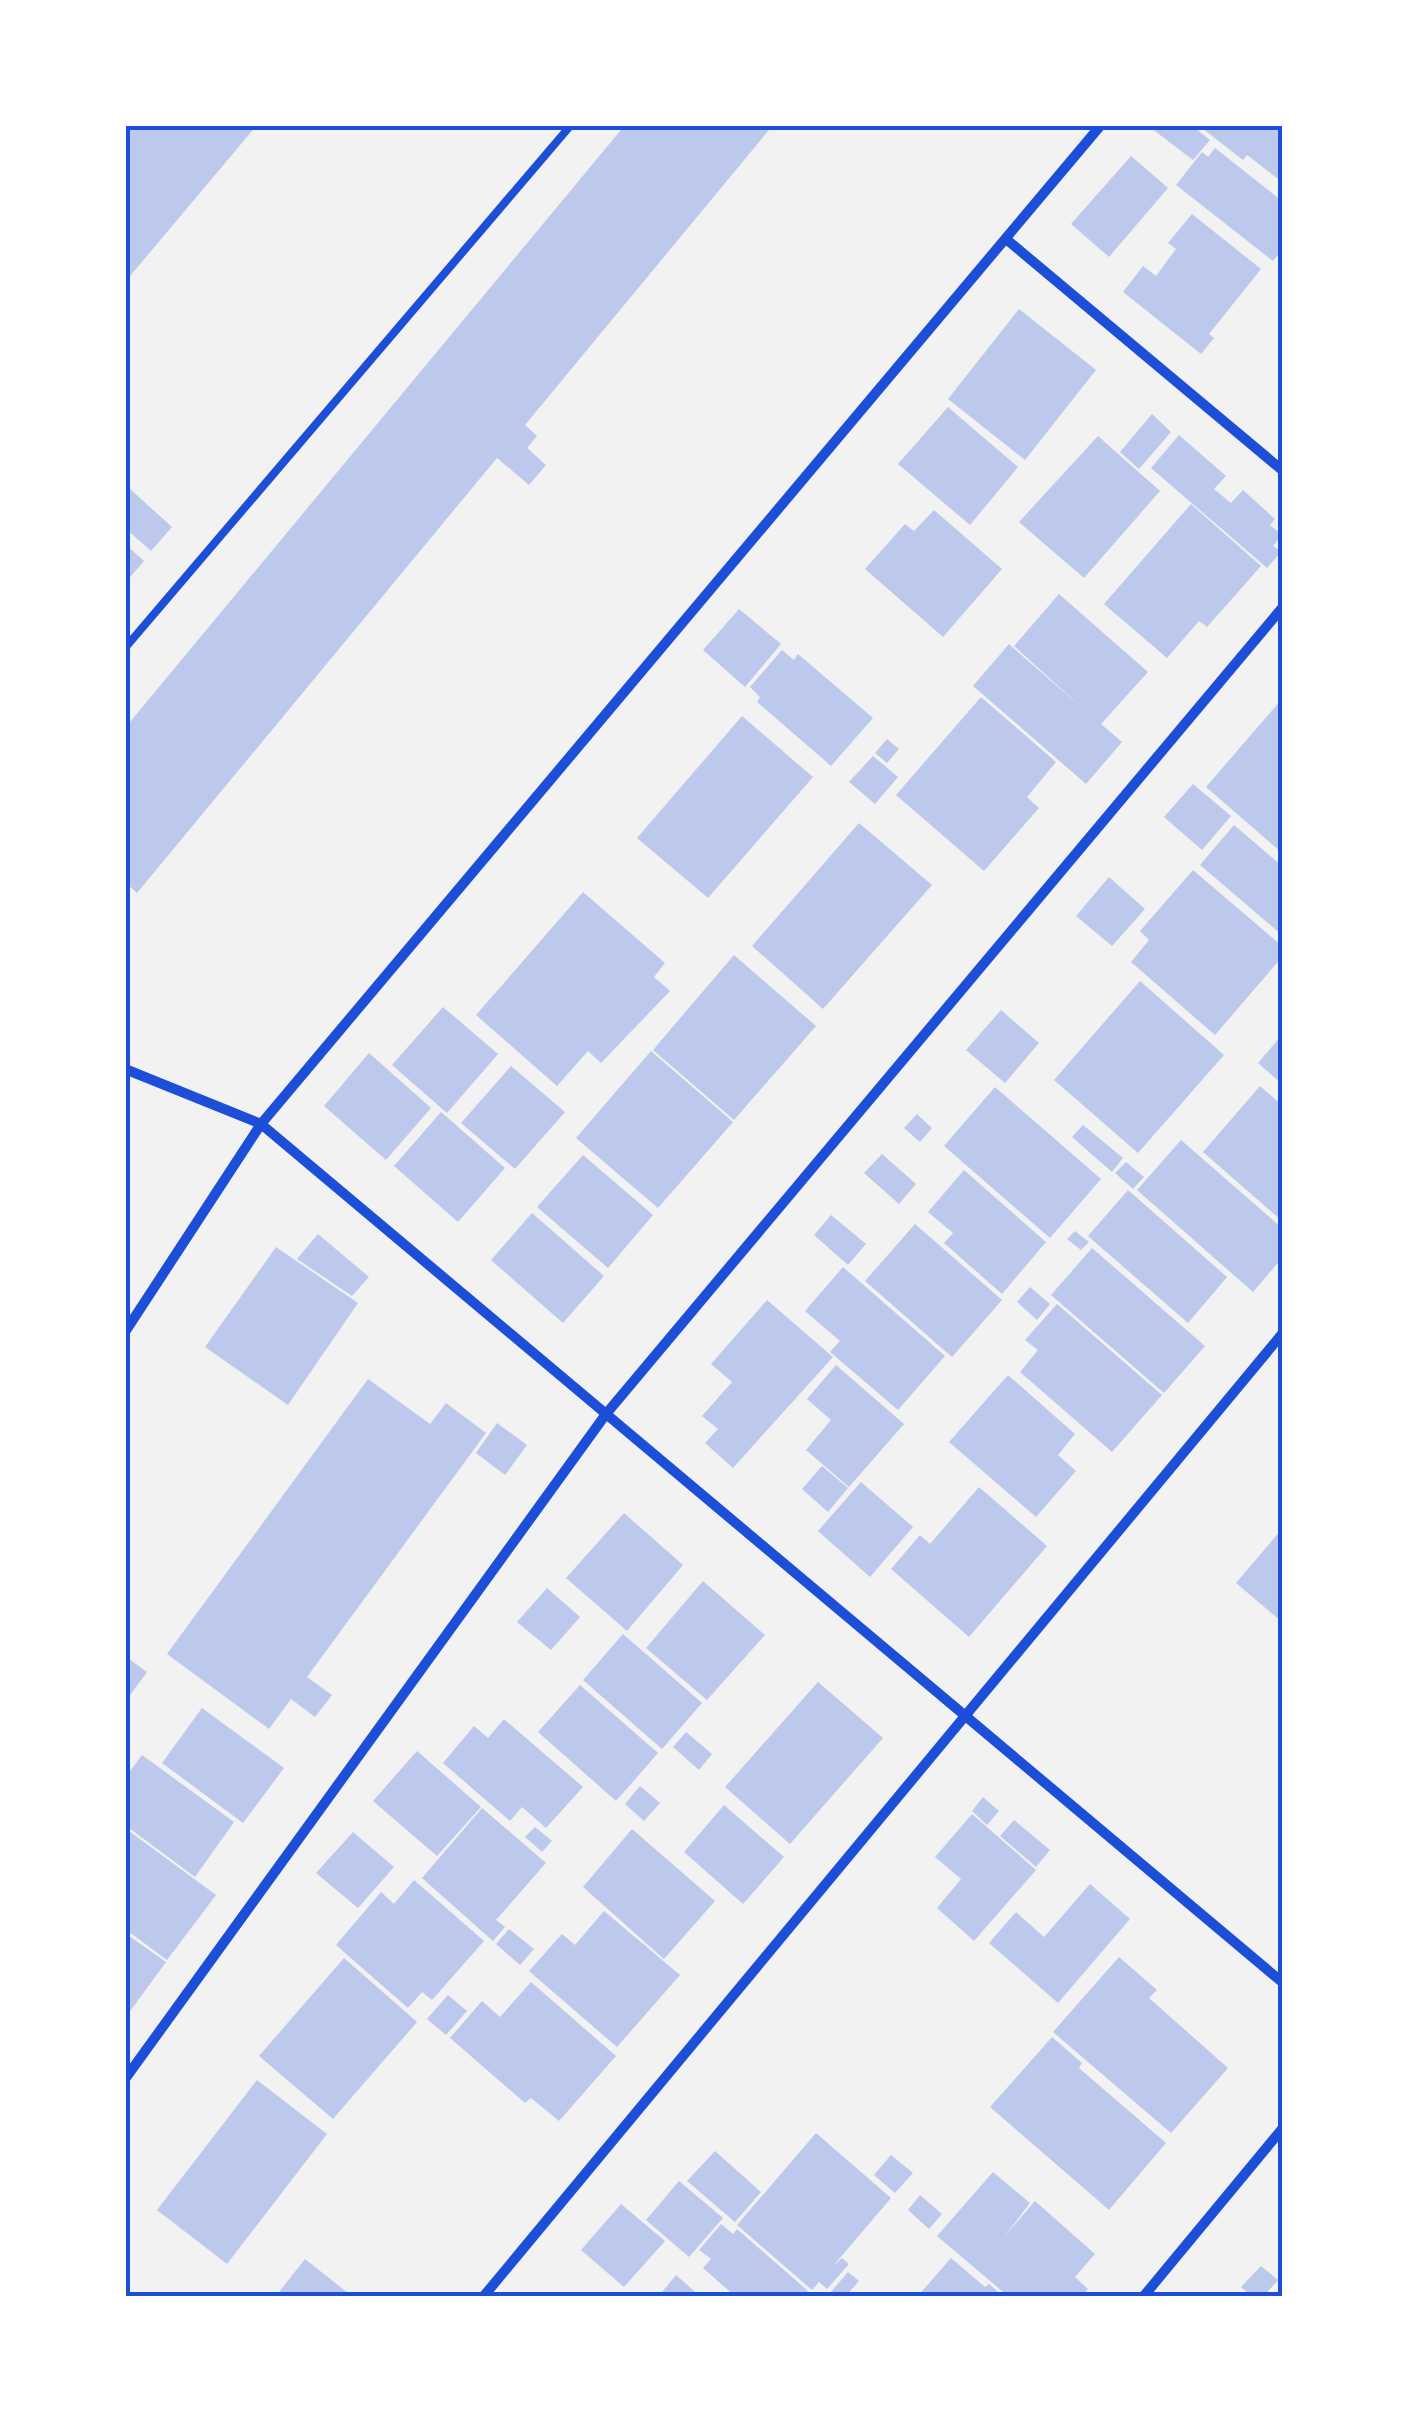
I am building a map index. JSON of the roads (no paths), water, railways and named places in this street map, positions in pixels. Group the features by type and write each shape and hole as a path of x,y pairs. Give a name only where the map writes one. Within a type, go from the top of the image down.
{"street":[{"path":"125,1332 261,1124 1101,125"},
{"path":"1006,239 1282,470"},
{"path":"125,2078 606,1414 1282,608"},
{"path":"125,1068 261,1124 1282,1982"},
{"path":"483,2297 1282,1334"},
{"path":"1143,2297 1282,2129"}],"lane":[{"path":"125,648 571,125"}]}
